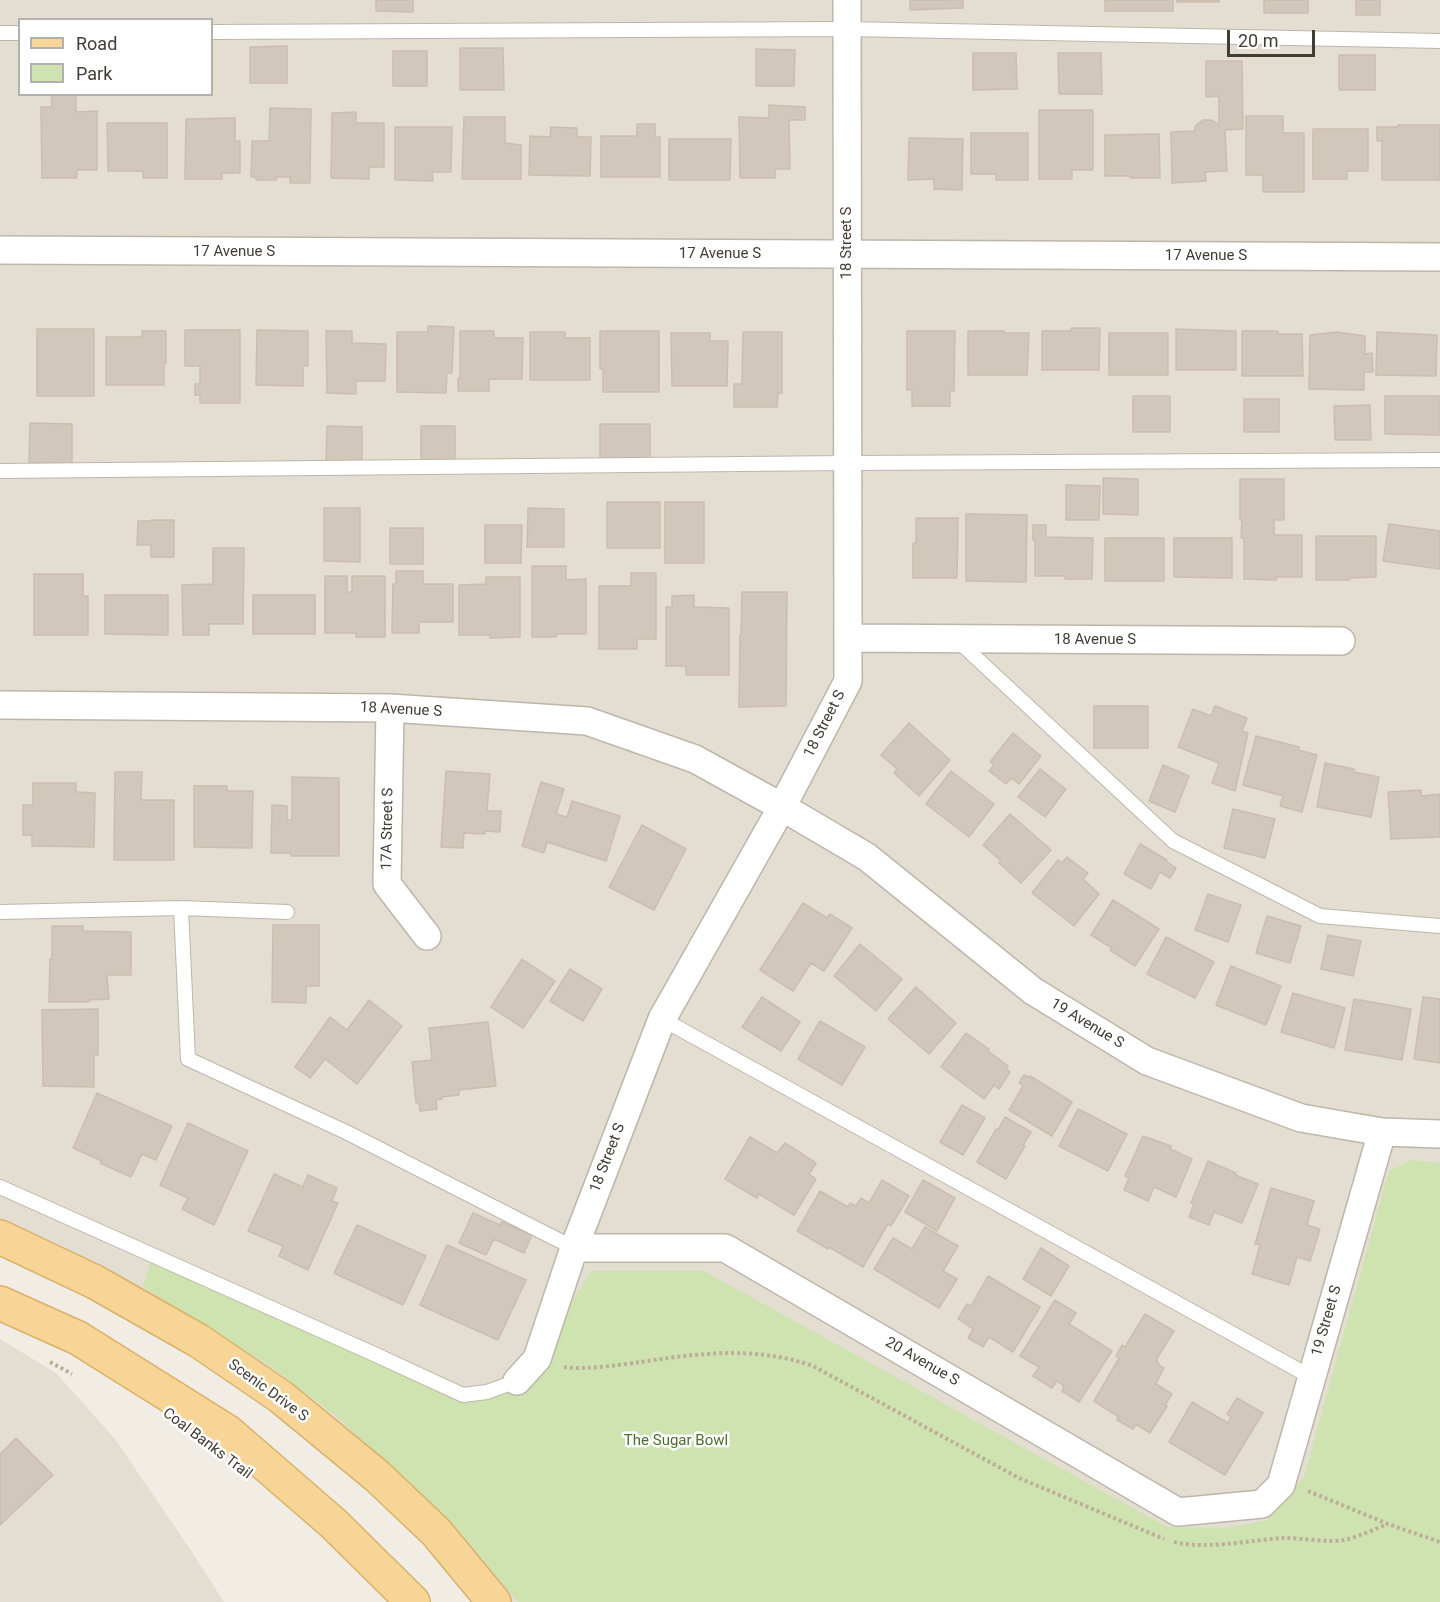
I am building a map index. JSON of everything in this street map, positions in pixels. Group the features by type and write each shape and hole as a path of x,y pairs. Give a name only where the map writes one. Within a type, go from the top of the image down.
{"main road":[{"name":"Scenic Drive S","path":"0,1237 94,1282 199,1341 281,1397 377,1476 436,1532 494,1602"},
{"path":"0,1303 78,1338 228,1432 334,1524 413,1602"}],"street":[{"name":"18 Street S","path":"517,1382 537,1359 574,1248 662,1019 783,807 848,681 847,0"},
{"name":"17 Avenue S","path":"0,250 1440,256"},
{"name":"18 Avenue S","path":"849,638 1341,641"},
{"name":"18 Avenue S","path":"0,705 390,708 587,721 695,759 783,807"},
{"name":"17A Street S","path":"390,708 387,884 427,936"},
{"name":"19 Avenue S","path":"783,807 867,857 1033,991 1147,1061 1301,1118 1382,1132 1440,1134"},
{"name":"19 Street S","path":"1262,1504 1281,1485 1382,1132"},
{"name":"20 Avenue S","path":"574,1248 725,1248 1178,1512 1262,1504"}],"lane":[{"path":"213,32 847,28 1440,41"},
{"path":"0,33 18,33"},
{"path":"0,471 1440,460"},
{"path":"956,639 1173,841 1320,916 1440,926"},
{"path":"0,912 181,908 288,912"},
{"path":"181,908 189,1059 346,1132 574,1248"},
{"path":"662,1019 1311,1377"},
{"path":"0,1187 463,1395 487,1392 517,1382"}],"path":[{"path":"537,1359 566,1368 732,1352 793,1359 813,1366 1018,1478 1165,1539 1185,1544 1285,1538 1332,1541 1351,1538 1388,1524"},
{"path":"48,1362 79,1378"},
{"path":"1281,1485 1314,1493 1388,1524 1440,1542"}],"shaded area":[{"path":"0,0 1440,0 1440,1602 494,1602 281,1397 0,1237"},
{"path":"0,1339 56,1373 115,1439 224,1602 0,1602"}],"green space":[{"name":"The Sugar Bowl","path":"1411,1160 1440,1163 1440,1602 518,1602 448,1523 336,1416 270,1366 143,1287 153,1255 463,1395 487,1392 537,1359 591,1271 704,1271 1167,1527 1227,1528 1267,1520 1304,1477 1389,1171"}],"building":[{"path":"376,0 413,0 413,12 376,11"},
{"path":"910,0 963,0 963,8 910,10"},
{"path":"1105,0 1173,0 1173,11 1105,11"},
{"path":"1177,0 1219,0 1219,2 1177,2"},
{"path":"1264,0 1308,0 1308,13 1264,13"},
{"path":"1356,0 1380,0 1380,15 1356,15"},
{"path":"287,46 287,83 250,83 250,47"},
{"path":"460,48 503,48 504,90 460,90"},
{"path":"756,49 795,50 794,86 756,86"},
{"path":"393,51 427,51 427,86 393,86"},
{"path":"973,53 1016,53 1017,89 973,90"},
{"path":"1058,53 1101,53 1102,94 1059,94"},
{"path":"1339,55 1375,55 1375,90 1339,90"},
{"path":"1206,61 1242,61 1243,129 1225,130 1227,171 1205,172 1206,181 1172,183 1171,132 1195,131 1195,126 1203,120 1212,120 1219,125 1219,96 1206,97"},
{"path":"51,96 76,96 76,112 97,111 97,170 77,170 77,178 42,178 41,107 52,107"},
{"path":"769,105 805,107 805,120 789,120 790,169 775,169 775,178 740,178 739,117 769,118"},
{"path":"270,108 311,109 310,183 290,183 290,177 256,180 256,177 251,177 252,141 269,141"},
{"path":"1039,110 1093,110 1093,170 1072,170 1072,179 1039,179"},
{"path":"356,112 356,123 384,123 384,167 369,167 369,179 331,178 332,113"},
{"path":"1246,116 1283,116 1283,133 1304,133 1304,192 1263,192 1263,175 1246,175"},
{"path":"464,117 505,117 505,143 521,145 521,179 462,179"},
{"path":"235,118 235,141 240,141 240,173 222,173 222,179 185,179 186,119"},
{"path":"107,123 167,123 167,178 143,178 143,171 108,171"},
{"path":"637,124 655,124 655,137 660,137 660,177 601,177 601,136 637,136"},
{"path":"1398,125 1440,125 1440,180 1382,180 1382,141 1377,141 1377,127 1398,127"},
{"path":"395,127 452,127 451,172 432,172 433,181 395,180"},
{"path":"551,127 577,128 577,137 591,137 590,176 529,175 530,136 550,137"},
{"path":"1313,129 1368,129 1368,171 1347,171 1347,179 1313,179"},
{"path":"971,133 1028,133 1028,180 996,180 996,174 971,174"},
{"path":"1159,134 1160,178 1105,176 1105,135"},
{"path":"909,138 963,139 962,190 934,189 934,179 908,180"},
{"path":"669,139 731,139 730,180 669,180"},
{"path":"428,326 454,327 452,373 447,373 446,393 397,392 397,332 428,332"},
{"path":"1071,328 1100,328 1099,370 1042,370 1042,331 1071,331"},
{"path":"37,329 94,329 94,396 37,396"},
{"path":"1176,329 1236,331 1236,370 1176,370"},
{"path":"185,330 240,330 240,403 200,403 200,395 195,395 195,384 200,384 200,366 185,366"},
{"path":"257,330 308,331 308,366 303,366 303,386 256,385"},
{"path":"142,331 166,331 164,385 106,385 106,337 142,337"},
{"path":"326,331 352,331 352,343 386,344 385,381 356,381 356,394 327,393"},
{"path":"460,331 494,331 494,338 523,338 522,379 489,379 489,391 458,391"},
{"path":"600,331 659,331 659,392 603,392 603,369 600,369"},
{"path":"907,331 955,331 954,391 950,391 950,406 912,406 912,390 907,390"},
{"path":"968,331 1029,333 1027,375 968,375"},
{"path":"1242,331 1302,334 1303,376 1242,376"},
{"path":"530,332 565,332 565,338 590,338 590,380 530,380"},
{"path":"743,332 782,332 782,393 778,393 777,407 734,407 734,384 742,384"},
{"path":"1337,332 1365,336 1365,354 1372,353 1373,372 1364,372 1364,390 1309,389 1310,335"},
{"path":"1377,332 1437,335 1436,376 1376,375"},
{"path":"671,333 710,333 710,341 728,341 727,386 672,386"},
{"path":"1109,333 1168,333 1168,375 1109,375"},
{"path":"1133,396 1170,396 1170,432 1133,432"},
{"path":"1385,396 1439,396 1439,435 1385,434"},
{"path":"1244,399 1279,399 1279,432 1244,432"},
{"path":"1370,405 1371,440 1335,440 1334,406"},
{"path":"30,423 72,424 72,464 29,463"},
{"path":"600,424 650,424 650,462 600,462"},
{"path":"327,426 362,427 362,462 326,461"},
{"path":"421,426 455,426 455,462 421,462"},
{"path":"1103,478 1138,479 1138,515 1103,514"},
{"path":"1240,479 1284,479 1284,520 1274,520 1274,535 1302,535 1302,577 1276,577 1276,580 1244,579"},
{"path":"1066,485 1100,486 1099,520 1066,520"},
{"path":"607,502 660,502 660,548 607,548"},
{"path":"665,502 704,502 704,563 665,563"},
{"path":"324,508 360,508 360,562 324,561"},
{"path":"528,508 564,509 564,547 527,547"},
{"path":"966,514 1027,515 1026,582 966,581"},
{"path":"916,518 958,518 957,578 913,578"},
{"path":"174,520 174,557 151,557 151,545 137,545 138,521"},
{"path":"1389,524 1440,531 1440,569 1383,561"},
{"path":"485,525 522,525 521,563 485,563"},
{"path":"1033,525 1046,525 1046,537 1093,538 1092,579 1035,576"},
{"path":"390,528 423,528 423,564 390,564"},
{"path":"1316,536 1376,536 1376,577 1316,580"},
{"path":"1105,538 1164,538 1164,581 1105,581"},
{"path":"1174,538 1232,538 1232,578 1174,577"},
{"path":"213,548 244,548 243,624 209,624 209,635 183,635 182,585 213,584"},
{"path":"532,566 566,566 566,580 586,579 586,634 532,637"},
{"path":"396,571 423,571 423,584 453,584 453,622 419,622 419,633 392,633 393,584 396,584"},
{"path":"631,573 656,573 656,639 637,639 637,649 599,649 599,586 631,586"},
{"path":"34,574 83,574 83,596 88,596 88,635 34,635"},
{"path":"325,576 347,576 347,592 352,592 352,576 385,576 385,637 356,637 356,633 325,633"},
{"path":"486,577 520,577 520,637 490,638 490,635 459,635 459,585 486,584"},
{"path":"742,592 787,592 786,706 739,707"},
{"path":"105,595 168,595 168,635 105,634"},
{"path":"253,595 315,595 315,634 253,634"},
{"path":"694,595 694,607 729,608 729,675 686,675 686,666 666,666 666,607 672,607 672,596"},
{"path":"1094,706 1148,706 1148,748 1094,748"},
{"path":"1215,706 1247,718 1242,731 1248,733 1235,791 1212,783 1219,763 1178,747 1193,709 1211,716"},
{"path":"909,723 950,760 919,796 894,773 897,769 881,755"},
{"path":"1013,733 1041,756 1019,784 1011,778 1006,784 989,771 994,765 990,762"},
{"path":"1256,736 1299,747 1298,750 1317,755 1302,812 1280,806 1283,796 1243,785"},
{"path":"1325,763 1379,777 1371,817 1317,807"},
{"path":"1163,765 1189,776 1175,812 1149,801"},
{"path":"1040,769 1066,789 1045,817 1018,797"},
{"path":"446,771 490,774 487,811 501,811 500,832 464,833 463,848 441,847"},
{"path":"951,771 994,804 969,837 926,804"},
{"path":"115,772 142,772 141,800 174,800 174,860 114,860"},
{"path":"292,777 339,778 339,856 291,856 291,853 271,853 272,805 287,806 287,820 292,820"},
{"path":"541,782 564,789 556,814 567,817 572,801 620,816 606,861 547,842 544,853 522,846"},
{"path":"33,783 76,783 76,792 95,793 94,847 32,846 32,835 23,835 23,805 33,805"},
{"path":"194,786 227,786 227,791 253,791 252,848 194,847"},
{"path":"1421,790 1421,796 1440,794 1440,837 1391,839 1388,792"},
{"path":"1233,809 1275,819 1265,858 1224,848"},
{"path":"1010,814 1051,850 1021,883 983,845"},
{"path":"642,825 686,849 654,910 609,887"},
{"path":"1140,844 1176,868 1170,878 1160,872 1151,889 1124,874"},
{"path":"1067,857 1088,873 1083,879 1099,894 1074,926 1032,893 1058,860 1062,863"},
{"path":"1208,894 1241,905 1228,942 1195,930"},
{"path":"1113,900 1159,929 1135,966 1091,935"},
{"path":"803,903 827,918 830,914 852,928 824,971 811,963 793,991 760,970"},
{"path":"1267,916 1301,926 1290,963 1256,953"},
{"path":"273,925 319,925 319,986 306,986 306,1003 272,1002"},
{"path":"52,926 83,926 83,931 131,932 131,975 107,975 109,999 89,1000 89,1002 49,1002"},
{"path":"1328,935 1361,941 1353,976 1321,969"},
{"path":"1166,937 1214,962 1195,998 1147,974"},
{"path":"860,944 902,979 876,1011 834,976"},
{"path":"522,959 555,981 523,1028 491,1007"},
{"path":"1231,966 1281,986 1266,1025 1216,1005"},
{"path":"570,969 602,989 583,1021 550,1001"},
{"path":"916,987 956,1023 929,1054 888,1019"},
{"path":"1293,993 1345,1008 1334,1048 1281,1032"},
{"path":"762,997 800,1022 781,1051 742,1027"},
{"path":"1423,997 1440,999 1440,1063 1414,1059"},
{"path":"1354,999 1411,1009 1402,1060 1345,1050"},
{"path":"369,1000 402,1026 357,1084 325,1059 310,1078 295,1067 330,1017 347,1030"},
{"path":"98,1009 98,1055 94,1055 94,1087 43,1086 42,1010"},
{"path":"820,1021 865,1047 842,1085 798,1059"},
{"path":"488,1022 496,1086 459,1090 459,1095 436,1100 437,1109 420,1111 419,1102 416,1103 412,1062 432,1060 429,1028"},
{"path":"966,1033 989,1049 988,1051 1008,1066 1006,1069 1010,1072 999,1089 994,1085 984,1099 941,1067"},
{"path":"1024,1075 1030,1076 1072,1102 1052,1136 1009,1110 1023,1086 1019,1083"},
{"path":"97,1093 172,1126 156,1160 142,1154 131,1177 73,1148"},
{"path":"962,1105 985,1118 963,1155 940,1142"},
{"path":"1078,1109 1127,1134 1108,1171 1059,1146"},
{"path":"1005,1117 1031,1132 1006,1179 977,1162"},
{"path":"188,1123 248,1151 214,1225 182,1209 188,1198 160,1185"},
{"path":"1143,1136 1171,1146 1170,1149 1192,1159 1176,1197 1154,1187 1148,1201 1124,1190 1129,1178 1125,1176"},
{"path":"750,1137 777,1153 785,1143 816,1163 809,1174 816,1179 794,1215 759,1194 757,1198 725,1179"},
{"path":"1208,1161 1258,1184 1242,1223 1214,1212 1209,1225 1189,1217 1194,1204 1191,1203"},
{"path":"274,1174 303,1187 308,1175 337,1188 332,1201 338,1203 308,1270 279,1256 283,1246 248,1231"},
{"path":"882,1180 909,1196 891,1226 888,1224 863,1267 797,1231 820,1191 848,1207 850,1203 856,1206 861,1198 869,1203"},
{"path":"923,1180 955,1198 937,1231 905,1212"},
{"path":"1271,1188 1314,1201 1307,1225 1320,1229 1310,1261 1297,1257 1289,1285 1252,1274 1260,1245 1255,1244"},
{"path":"473,1213 500,1225 502,1222 532,1235 524,1253 494,1239 486,1255 459,1243"},
{"path":"357,1225 426,1256 403,1305 334,1273"},
{"path":"925,1227 958,1246 943,1271 957,1279 939,1308 874,1269 893,1238 912,1249"},
{"path":"447,1245 526,1280 498,1340 420,1305"},
{"path":"1041,1248 1069,1266 1051,1296 1023,1279"},
{"path":"988,1276 1040,1307 1013,1352 989,1337 983,1347 968,1338 973,1329 958,1319 967,1304 971,1306"},
{"path":"1055,1300 1076,1313 1069,1324 1112,1351 1079,1402 1062,1391 1064,1386 1057,1381 1052,1388 1033,1376 1039,1367 1020,1356"},
{"path":"1145,1314 1174,1331 1156,1360 1164,1368 1156,1384 1172,1394 1150,1433 1136,1424 1133,1429 1117,1420 1119,1417 1094,1401 1119,1358 1116,1356 1122,1345 1125,1347"},
{"path":"1237,1398 1263,1413 1225,1475 1169,1442 1192,1402 1228,1423 1231,1417 1227,1414"},
{"path":"16,1438 53,1475 0,1525 0,1454"}]}
